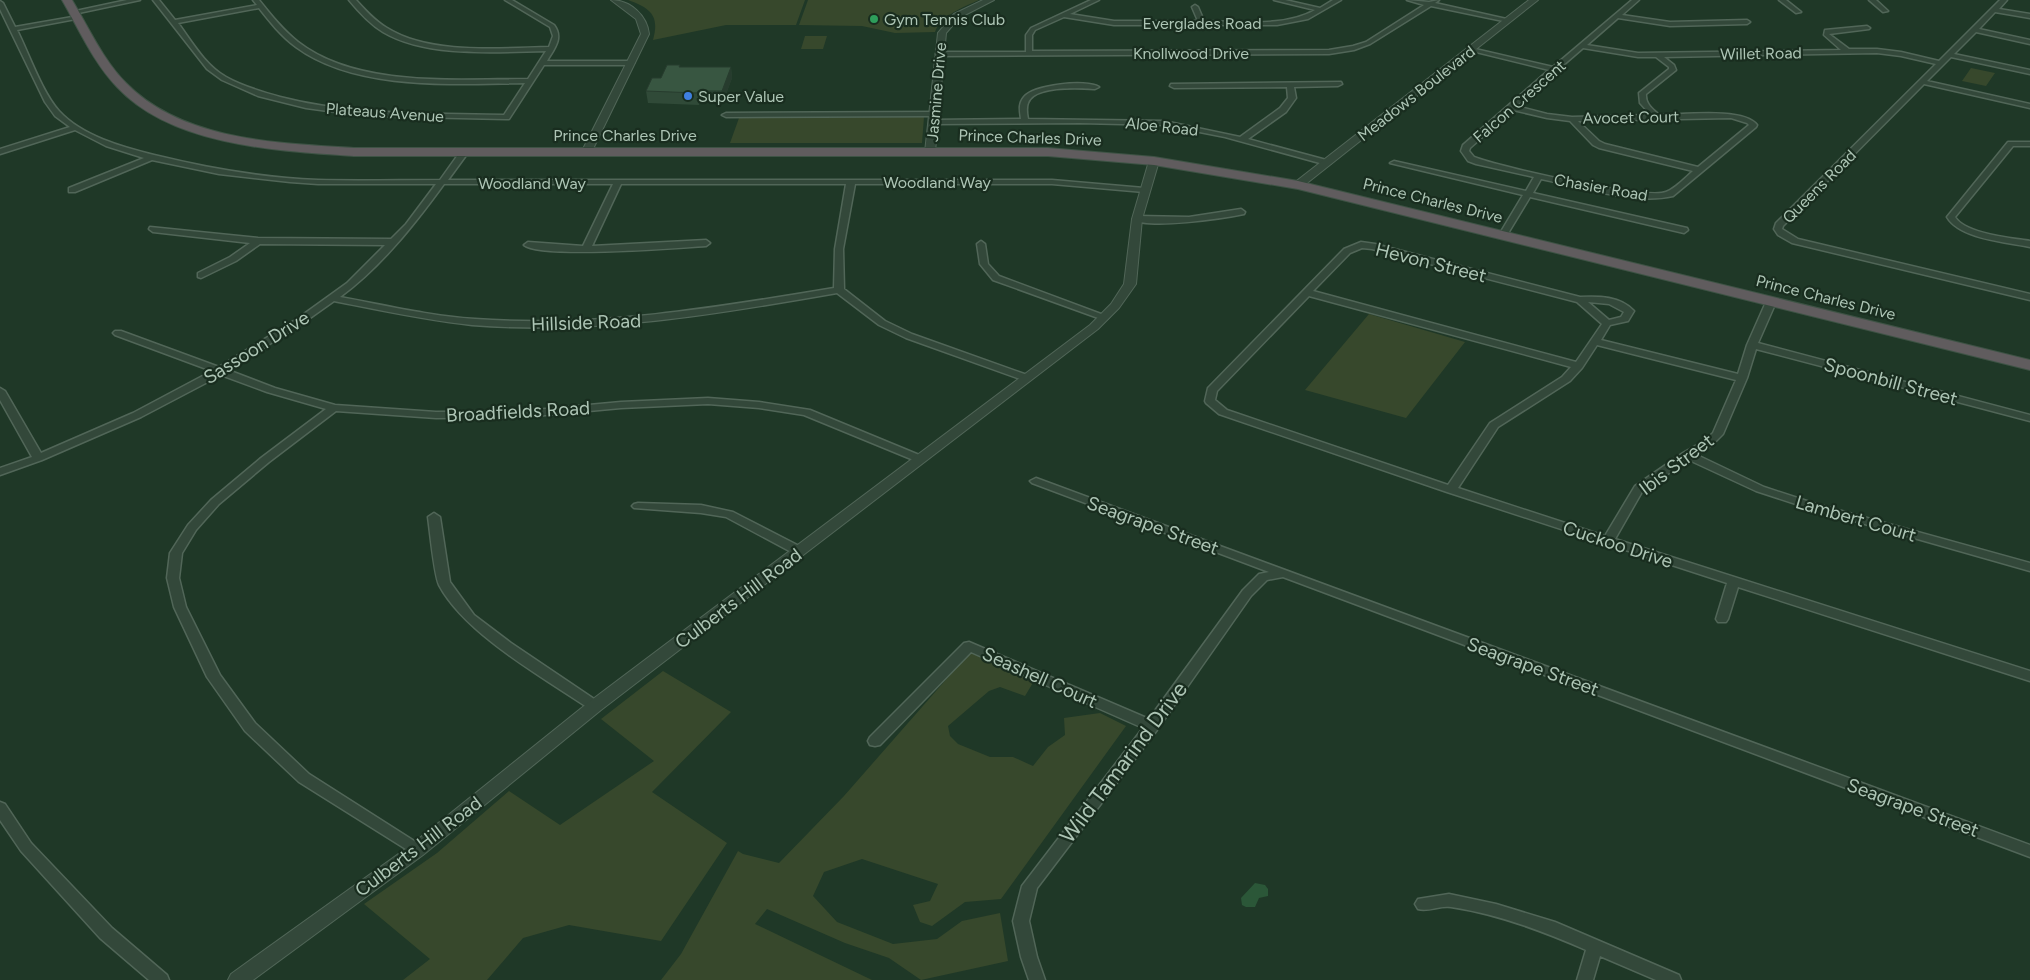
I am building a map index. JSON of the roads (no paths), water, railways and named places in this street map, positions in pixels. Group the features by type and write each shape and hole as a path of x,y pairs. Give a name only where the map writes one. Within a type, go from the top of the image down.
{"highway":[{"name":"Prince Charles Drive","path":"67,0 101,59 121,85 138,101 162,115 205,130 246,141 290,147 354,152 463,154 1048,152 1154,161 1298,185 2030,365"}],"street":[{"path":"14,29 137,0"},
{"name":"Plateaus Avenue","path":"156,0 202,60 214,72 236,84 274,98 323,109 365,114 506,117 530,81"},
{"path":"352,0 385,30 412,40 468,48 551,49"},
{"path":"174,22 258,3 301,48 322,59 350,69 380,75 418,79 530,81 557,37 555,30 546,22 508,0"},
{"path":"586,153 644,38 645,26 636,14 615,0"},
{"name":"Jasmine Drive","path":"930,152 942,33 948,23 966,10 990,0"},
{"path":"1029,54 1028,39 1031,31 1096,0"},
{"path":"1276,0 1322,10"},
{"name":"Everglades Road","path":"1062,15 1114,23 1292,22 1306,18 1338,0"},
{"path":"1410,0 1433,2 1508,20"},
{"name":"Meadows Boulevard","path":"1298,185 1534,0"},
{"name":"Falcon Crescent","path":"1539,176 1471,159 1465,151 1466,147 1636,0"},
{"path":"1782,0 1798,12"},
{"path":"1872,0 1885,11"},
{"name":"Queens Road","path":"2004,0 1779,225 1778,229 1786,237 1795,241 2030,297"},
{"name":"Knollwood Drive","path":"939,54 1329,52 1354,48 1368,43 1433,2"},
{"name":"Woodland Way","path":"0,3 42,89 57,113 74,128 105,142 152,156 188,165 279,180 442,184 1052,182 1144,190"},
{"path":"1195,7 1202,24"},
{"path":"1994,10 2030,16"},
{"path":"1616,16 1670,24 1747,22"},
{"path":"1847,51 1830,38 1826,34 1827,31 1866,28"},
{"path":"1975,30 2030,42"},
{"name":"Willet Road","path":"1581,46 1623,54 1660,56 1847,51 1888,52 1940,63"},
{"path":"1471,50 1555,69"},
{"path":"1950,55 2030,72"},
{"path":"1656,116 1642,102 1641,97 1643,93 1673,70 1672,66 1660,56"},
{"path":"542,63 631,63"},
{"path":"1922,82 2030,106"},
{"path":"1174,86 1338,84"},
{"path":"1242,139 1287,106 1292,98 1290,85"},
{"path":"1025,121 1024,105 1026,98 1035,92 1066,86 1094,87"},
{"name":"Avocet Court","path":"1511,107 1547,116 1572,119 1732,116 1750,121"},
{"name":"Aloe Road","path":"726,115 1150,122 1199,129 1242,139 1326,163"},
{"path":"1572,119 1596,143 1602,146 1701,170"},
{"name":"Chasier Road","path":"1539,176 1632,195 1653,196 1670,194 1752,127 1753,125 1750,121"},
{"path":"0,152 74,128"},
{"path":"2030,144 2011,144 1951,217 1954,223 1967,230 2030,244"},
{"name":"Sassoon Drive","path":"0,472 38,458 137,415 218,372 300,321 350,285 409,226 463,154"},
{"path":"72,190 152,156"},
{"name":"Culberts Hill Road","path":"238,980 417,850 595,706 1104,317 1115,306 1130,284 1137,219 1154,161"},
{"path":"1394,163 1684,230"},
{"path":"1503,235 1539,176"},
{"path":"587,248 618,182"},
{"path":"851,182 844,214 837,271 839,290 882,323 896,330 1026,378"},
{"path":"1137,219 1171,221 1209,219 1241,212"},
{"path":"153,229 258,240 393,242"},
{"path":"201,275 232,259 258,240"},
{"path":"528,245 553,248 587,248 652,247 706,243"},
{"path":"981,244 984,264 996,278 1104,317"},
{"name":"Hevon Street","path":"1210,401 1212,390 1306,292 1347,251 1361,245 1580,300 1605,300 1617,303 1629,311 1625,319 1607,323"},
{"name":"Hillside Road","path":"332,298 434,317 492,323 565,324 642,320 704,313 839,290"},
{"path":"1306,292 1578,366"},
{"path":"1451,490 1494,425 1566,379 1578,366 1607,323 1580,300"},
{"name":"Ibis Street","path":"1608,541 1639,488 1708,443 1718,434 1742,378 1752,345 1771,302"},
{"name":"Broadfields Road","path":"118,334 218,372 334,408 436,415 524,414 621,405 708,401 759,405 806,412 920,459"},
{"path":"1594,341 1742,378"},
{"name":"Spoonbill Street","path":"1752,345 2030,418"},
{"path":"0,392 38,458"},
{"name":"Cuckoo Drive","path":"1210,401 1223,412 1451,490 2030,676"},
{"path":"334,408 265,460 215,502 192,528 176,553 173,578 180,607 214,677 250,727 304,778 417,850"},
{"name":"Lambert Court","path":"1688,455 1760,488 1801,502 2030,567"},
{"name":"Seagrape Street","path":"1036,482 2030,850"},
{"path":"638,506 701,509 730,514 799,551"},
{"path":"434,517 444,582 470,618 506,646 595,706"},
{"name":"Wild Tamarind Drive","path":"1037,980 1029,957 1021,921 1030,886 1152,726 1246,593 1263,577 1284,574"},
{"path":"1722,619 1734,581"},
{"name":"Seashell Court","path":"875,741 969,646 1152,726"},
{"path":"0,808 26,846 106,933 161,980"},
{"path":"1424,904 1449,900 1496,910 1549,927 1673,980"},
{"path":"1585,980 1596,947"}],"place":[{"name":"Gym Tennis Club","path":"874,19"},
{"name":"Super Value","path":"688,96"}]}
